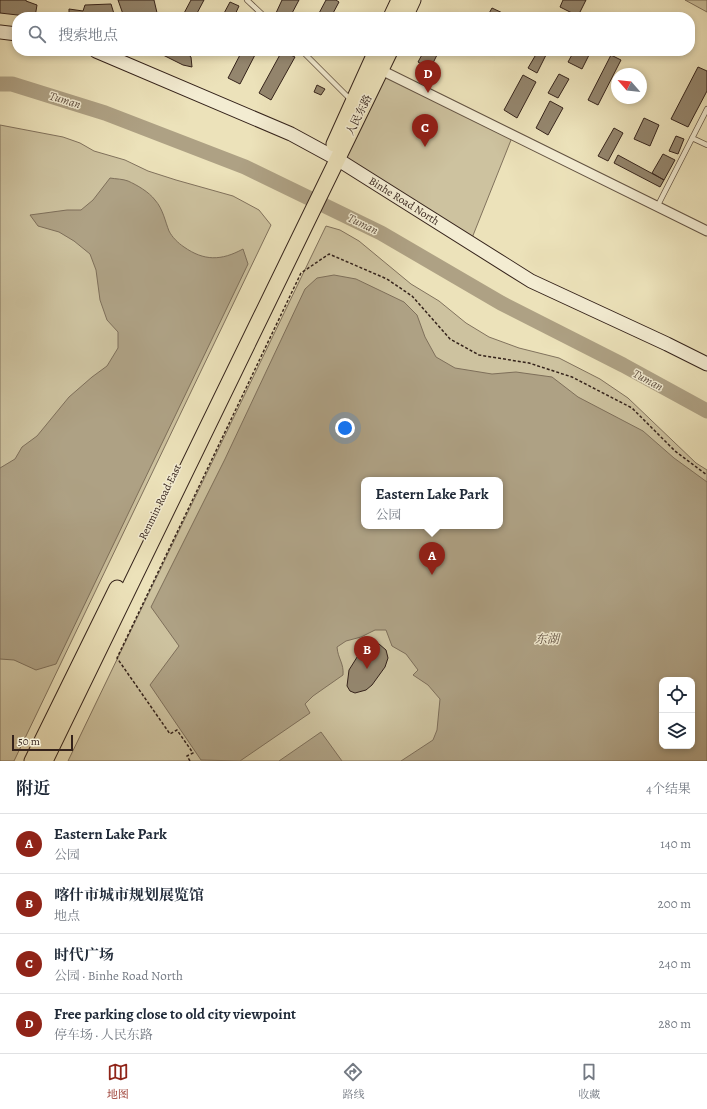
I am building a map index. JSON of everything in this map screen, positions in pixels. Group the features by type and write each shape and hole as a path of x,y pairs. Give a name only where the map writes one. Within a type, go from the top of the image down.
{"main road":[{"path":"393,12 399,0"},
{"path":"407,12 413,0"},
{"path":"0,32 12,33"},
{"name":"Binhe Road North","path":"108,56 291,134 333,156 531,281 707,364"},
{"name":"人民东路","path":"333,156 352,101 374,56"},
{"name":"人民东路","path":"292,243 333,156 388,56"},
{"name":"Renmin Road East","path":"32,761 292,243"},
{"name":"Renmin Road East","path":"45,761 292,243"}],"street":[{"path":"381,70 707,231"}],"lane":[{"path":"247,0 260,12"},
{"path":"307,56 352,101"},
{"path":"657,207 707,109"},
{"path":"692,138 707,145"}],"path":[{"path":"190,761 187,756 193,753 177,730 170,734 117,658 301,273 329,254 387,279 412,296 450,339 479,355 529,363 572,377 632,408 675,451 707,475"}],"shaded area":[{"path":"685,0 707,0 707,12"},
{"path":"381,70 513,135 470,243 337,159"},
{"path":"0,125 63,137 80,143 94,151 125,160 148,171 233,196 259,210 271,225 14,761 0,761"},
{"name":"东湖","path":"326,226 340,230 359,241 411,284 439,301 466,323 489,337 519,348 559,358 600,379 628,398 696,463 707,470 707,761 68,761"}],"water":[{"path":"110,178 128,181 150,194 160,207 169,231 175,240 191,252 213,258 227,256 243,249 248,264 56,664 36,670 14,660 0,659 0,468 15,459 22,447 37,436 69,397 107,366 118,348 118,332 107,320 100,300 96,270 90,254 74,241 59,232 38,226 30,215 67,210 81,210 93,200"},
{"name":"东湖","path":"334,275 356,279 404,302 417,315 425,337 436,357 455,368 492,374 516,372 552,377 578,397 643,431 674,458 707,482 707,761 401,761 433,740 437,730 440,699 428,685 413,675 418,670 406,654 392,646 386,630 375,630 361,637 346,641 337,647 338,655 343,667 343,675 313,696 305,704 310,713 240,761 201,760 150,685 179,646 151,607 225,459 305,289 317,278"},
{"path":"321,732 342,761 279,761"}],"building":[{"path":"0,0 26,0 37,5 36,12 12,12 12,14 0,13"},
{"path":"118,0 154,0 157,12 122,12"},
{"path":"191,0 204,0 198,12 185,12"},
{"path":"282,0 299,0 293,12 276,12"},
{"path":"326,0 336,0 339,2 334,12 320,12"},
{"path":"563,0 586,0 580,12 570,12 560,7"},
{"path":"230,2 239,6 236,12 225,12"},
{"path":"111,4 113,12 69,12 69,9 83,11 85,5"},
{"path":"492,8 500,12 490,12"},
{"path":"165,56 191,57 192,67 183,65"},
{"path":"239,56 254,56 240,84 228,78"},
{"path":"279,56 295,57 271,100 259,93"},
{"path":"421,56 436,56 430,69 418,62"},
{"path":"535,56 546,56 537,73 528,68"},
{"path":"571,56 588,56 582,69 568,62"},
{"path":"610,56 613,56 621,60 617,68 611,68 611,80 598,105 588,100"},
{"path":"698,67 707,71 707,91 688,127 671,119"},
{"path":"559,74 569,79 558,98 548,93"},
{"path":"523,75 536,82 517,118 504,110"},
{"path":"317,85 325,89 321,95 314,92"},
{"path":"550,101 563,108 548,135 536,128"},
{"path":"644,118 659,125 650,146 634,139"},
{"path":"614,128 623,133 608,161 598,156"},
{"path":"676,136 684,139 678,154 669,151"},
{"path":"663,154 675,160 664,180 652,173"},
{"path":"618,155 664,180 660,187 614,163"},
{"path":"373,643 379,644 386,650 388,658 385,667 372,685 366,690 355,693 350,691 347,686 349,670 359,654 367,646"}],"waterway":[{"name":"Tuman","path":"0,84 12,84 105,113 245,167 381,233 501,303 623,365 707,411"}],"place":[{"name":"Free parking close to old city viewpoint","path":"428,93"},
{"name":"时代广场","path":"425,147"},
{"name":"Eastern Lake Park","path":"432,575"},
{"name":"喀什市城市规划展览馆","path":"367,669"}]}
